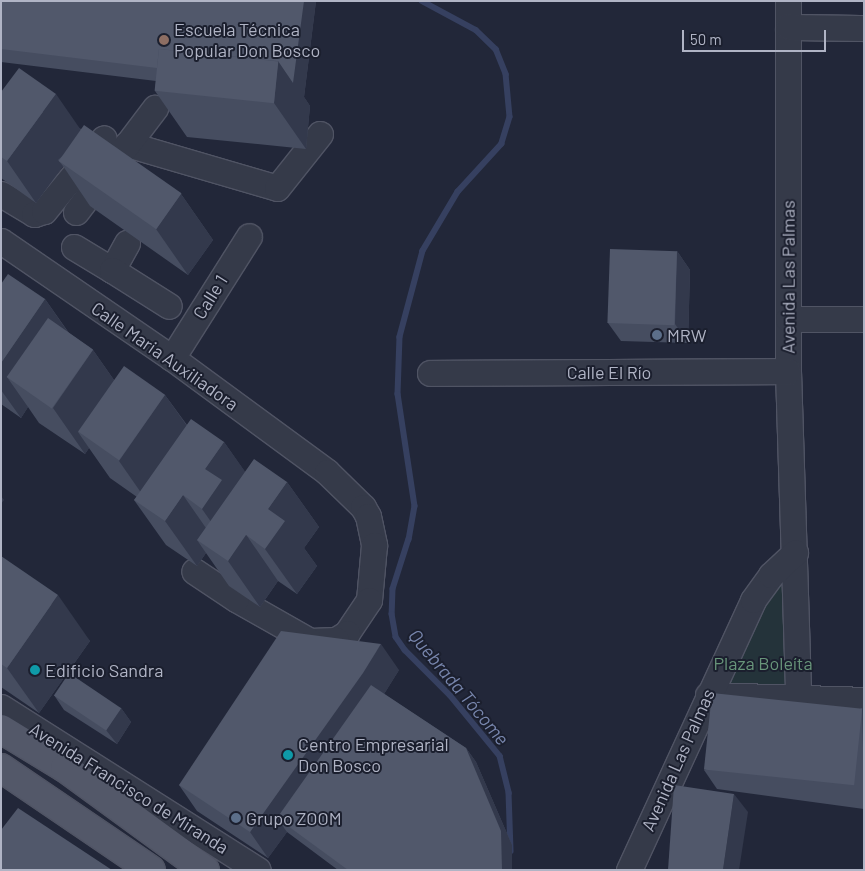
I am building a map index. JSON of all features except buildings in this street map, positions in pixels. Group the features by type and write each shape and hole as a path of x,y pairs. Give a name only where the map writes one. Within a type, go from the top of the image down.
{"main road":[{"name":"Avenida Francisco de Miranda","path":"18,732 62,756 205,870"},
{"path":"1,768 151,870"}],"street":[{"name":"Avenida Las Palmas","path":"788,1 788,371 798,698"},
{"path":"788,27 864,28"},
{"path":"1,194 34,214 44,210 115,141 156,108"},
{"path":"115,141 277,188 320,134"},
{"path":"76,212 115,141"},
{"name":"Calle 1","path":"172,358 249,236"},
{"name":"Calle Maria Auxiliadora","path":"1,241 172,358 327,472 363,507 374,545 369,600 347,633 336,640 310,641 236,599 194,571"},
{"path":"112,270 127,243"},
{"path":"74,247 169,306"},
{"path":"788,319 864,319"},
{"name":"Calle El Río","path":"430,374 788,371"},
{"name":"Avenida Las Palmas","path":"629,870 753,600 771,575 795,553"},
{"path":"708,695 864,700"},
{"name":"Avenida Francisco de Miranda","path":"1,707 18,732"},
{"name":"Avenida Francisco de Miranda","path":"62,756 258,870"}],"green space":[{"name":"Plaza Boleíta","path":"790,578 787,687 725,687 768,596"}],"waterway":[{"name":"Quebrada Tócome","path":"422,1 476,30 496,49 506,74 510,117 502,144 458,192 423,251 400,337 398,394 415,506 409,539 393,589 392,614 396,637 405,650 450,695 500,756 509,793 511,851"}],"place":[{"name":"Escuela Técnica Popular Don Bosco","path":"164,40"},
{"name":"MRW","path":"657,335"},
{"name":"Edificio Sandra","path":"35,670"},
{"name":"Centro Empresarial Don Bosco","path":"288,755"},
{"name":"Grupo ZOOM","path":"236,818"}]}
